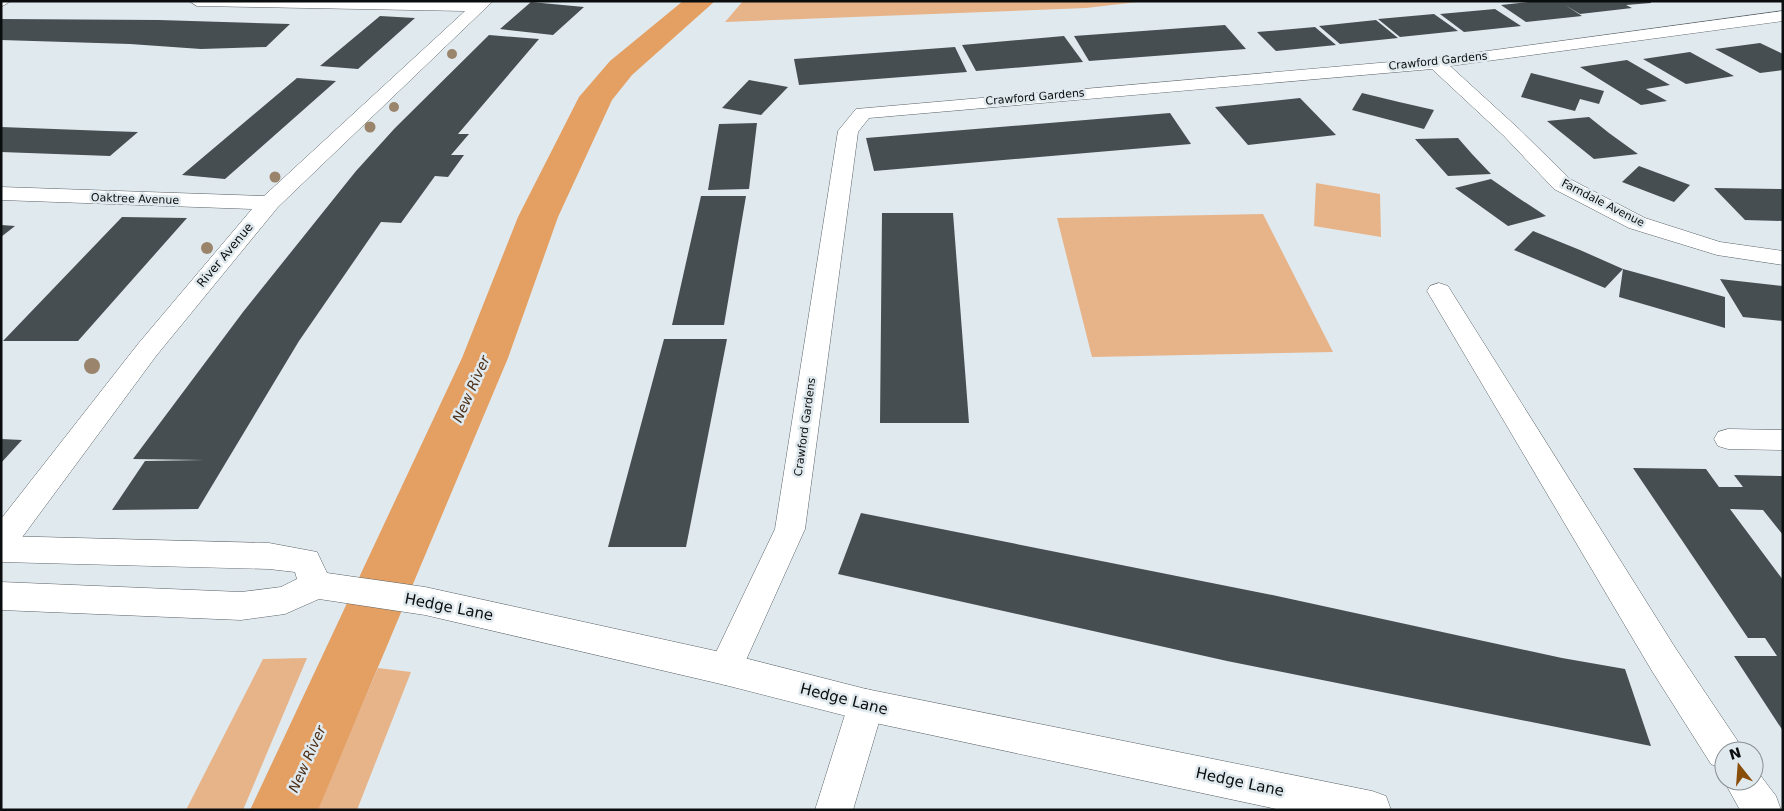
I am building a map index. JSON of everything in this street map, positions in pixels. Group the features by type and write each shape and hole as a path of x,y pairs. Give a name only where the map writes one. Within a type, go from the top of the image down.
{"street":[{"path":"197,1 482,4"},
{"name":"River Avenue","path":"1,542 147,350 270,202 482,4"},
{"name":"Crawford Gardens","path":"724,669 790,529 848,131 863,113 1436,63 1783,16"},
{"name":"Farndale Avenue","path":"1436,63 1511,132 1562,184 1637,223 1717,248 1783,258"},
{"name":"Oaktree Avenue","path":"1,193 242,203 270,202"},
{"path":"1439,290 1664,660 1717,741"},
{"path":"1728,439 1783,440"},
{"path":"1,550 269,556 306,561 321,585 285,600 241,606 1,596"},
{"name":"Hedge Lane","path":"321,585 425,601 724,669 866,705 1372,810"},
{"path":"834,810 866,705"},
{"path":"1750,791 1762,810"}],"shaded area":[{"path":"743,1 1146,1 1086,8 725,22"},
{"path":"1316,183 1380,194 1381,237 1314,226"},
{"path":"1263,214 1333,352 1092,357 1057,218"},
{"path":"307,658 243,810 186,810 263,659"},
{"path":"378,668 411,672 357,810 317,810"}],"building":[{"path":"1537,1 1651,1 1651,3 1626,5 1632,8 1580,14 1565,5 1582,16 1526,22 1501,5"},
{"path":"531,2 584,7 553,35 500,29"},
{"path":"1495,9 1521,26 1464,32 1440,14"},
{"path":"1434,14 1458,31 1400,37 1378,19"},
{"path":"380,16 415,18 358,69 320,66"},
{"path":"1,19 159,20 290,24 266,47 201,49 130,44 1,40"},
{"path":"1376,20 1398,38 1340,44 1319,26"},
{"path":"1225,25 1246,49 1089,61 1074,36"},
{"path":"1315,27 1336,45 1276,51 1257,32"},
{"path":"489,35 539,39 458,134 469,134 451,155 464,155 448,177 435,176 401,223 381,222 299,341 198,509 112,510 145,461 204,460 133,459 243,312 356,171 395,128"},
{"path":"1064,36 1083,62 976,71 962,45"},
{"path":"1760,43 1783,54 1783,70 1760,73 1715,49"},
{"path":"955,47 967,72 799,85 794,59"},
{"path":"1690,52 1734,76 1686,84 1643,59"},
{"path":"1627,60 1670,85 1646,89 1667,101 1641,105 1580,67"},
{"path":"1531,73 1604,91 1599,104 1580,99 1575,111 1521,97"},
{"path":"297,78 336,81 225,179 182,175"},
{"path":"749,80 788,87 761,115 722,108"},
{"path":"1362,93 1434,110 1424,129 1352,110"},
{"path":"1300,98 1336,135 1248,145 1215,107"},
{"path":"1170,113 1191,144 874,171 866,138"},
{"path":"1589,117 1638,154 1594,159 1547,121"},
{"path":"757,123 749,189 708,190 719,124"},
{"path":"1,127 138,132 110,156 1,152"},
{"path":"1458,138 1491,174 1448,176 1415,139"},
{"path":"1639,166 1690,185 1674,202 1622,182"},
{"path":"1491,179 1546,216 1508,226 1455,188"},
{"path":"1714,188 1783,189 1783,221 1745,220"},
{"path":"701,196 746,196 724,325 672,325"},
{"path":"882,213 953,213 969,423 880,423"},
{"path":"122,217 187,218 78,341 3,341"},
{"path":"1,225 15,226 1,237"},
{"path":"1533,231 1623,269 1605,288 1514,250"},
{"path":"1623,269 1725,297 1725,328 1619,297"},
{"path":"1720,279 1783,286 1783,321 1743,317"},
{"path":"664,339 727,339 686,547 608,547"},
{"path":"1,439 22,440 1,463"},
{"path":"1633,468 1706,469 1719,487 1743,487 1734,475 1783,476 1783,535 1763,510 1730,509 1783,580 1783,731 1734,656 1777,656 1765,638 1748,638"},
{"path":"861,513 1277,596 1562,658 1625,669 1651,746 1227,661 838,574"}],"waterway":[{"name":"New River","path":"284,810 485,358 538,217 596,97 621,68 701,1"}]}
